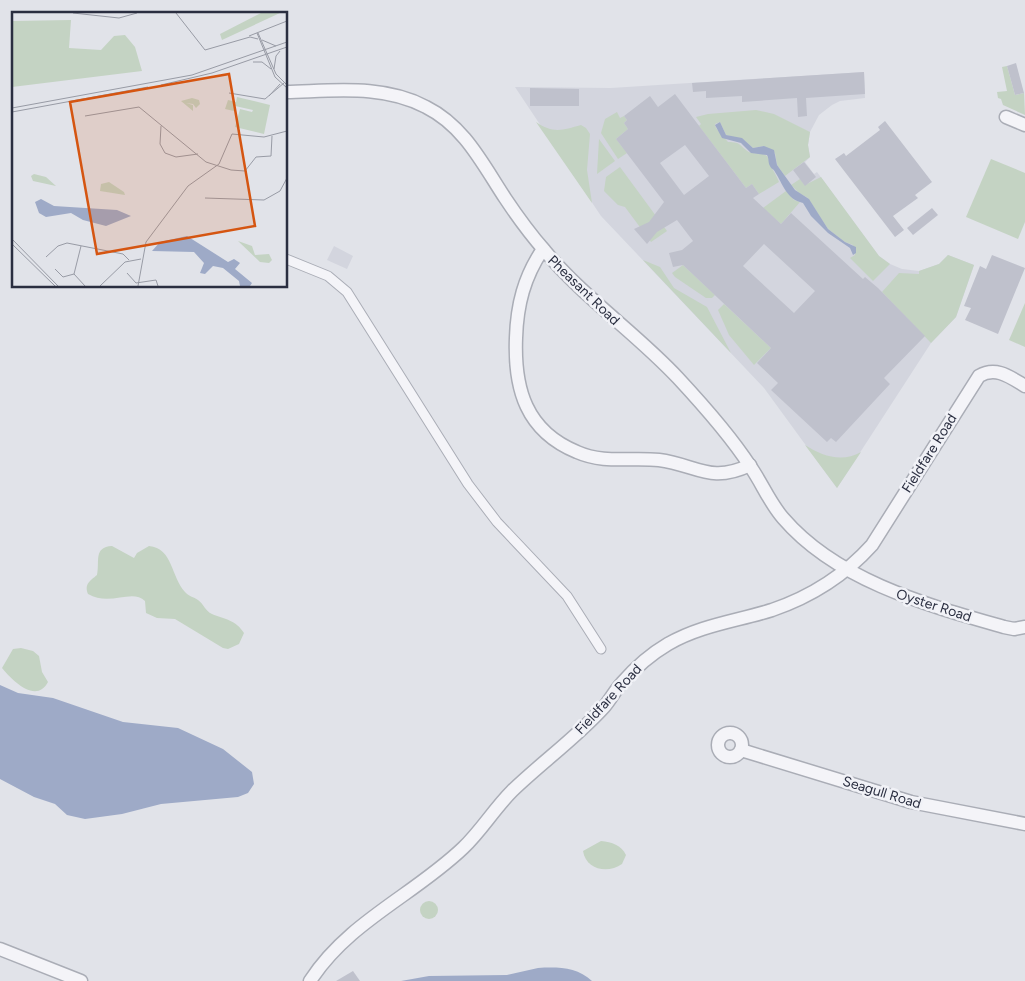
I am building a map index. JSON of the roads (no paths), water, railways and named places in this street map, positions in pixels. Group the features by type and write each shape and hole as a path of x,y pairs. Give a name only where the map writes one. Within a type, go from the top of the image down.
{"street":[{"name":"Pheasant Road","path":"288,92 372,91 413,101 438,114 469,142 506,201 543,250 576,285 657,356 709,413 750,465 773,505 789,525 812,545 847,569"},
{"path":"1006,117 1025,125"},
{"path":"543,250 532,267 522,290 517,317 515,364 521,395 539,425 567,447 601,459 661,460 715,474 733,472 750,465"},
{"path":"288,259 328,276 348,292 468,484 497,522 567,596 601,649"},
{"name":"Fieldfare Road","path":"310,981 325,961 351,933 409,889 430,877 465,847 510,793 583,729 605,706 621,683 648,658 670,643 702,629 772,610 798,599 834,580 847,569 872,545 979,376 991,372 999,372 1025,386"},
{"name":"Oyster Road","path":"847,569 915,602 1009,628 1025,627"},
{"name":"Seagull Road","path":"741,750 910,802 1025,824"},
{"path":"0,949 81,981"}],"water":[{"path":"720,122 726,135 742,138 753,148 764,146 774,150 777,165 795,190 809,199 828,229 845,242 856,247 856,253 853,255 850,248 828,233 811,216 803,203 789,195 775,171 770,167 767,155 751,153 741,143 722,138 715,125"},
{"path":"0,685 18,693 53,698 123,722 178,728 223,749 252,772 254,784 248,793 238,797 161,804 122,814 85,819 67,815 55,804 34,797 0,779"},
{"path":"538,968 574,970 592,981 401,981 429,976 507,975"}]}
